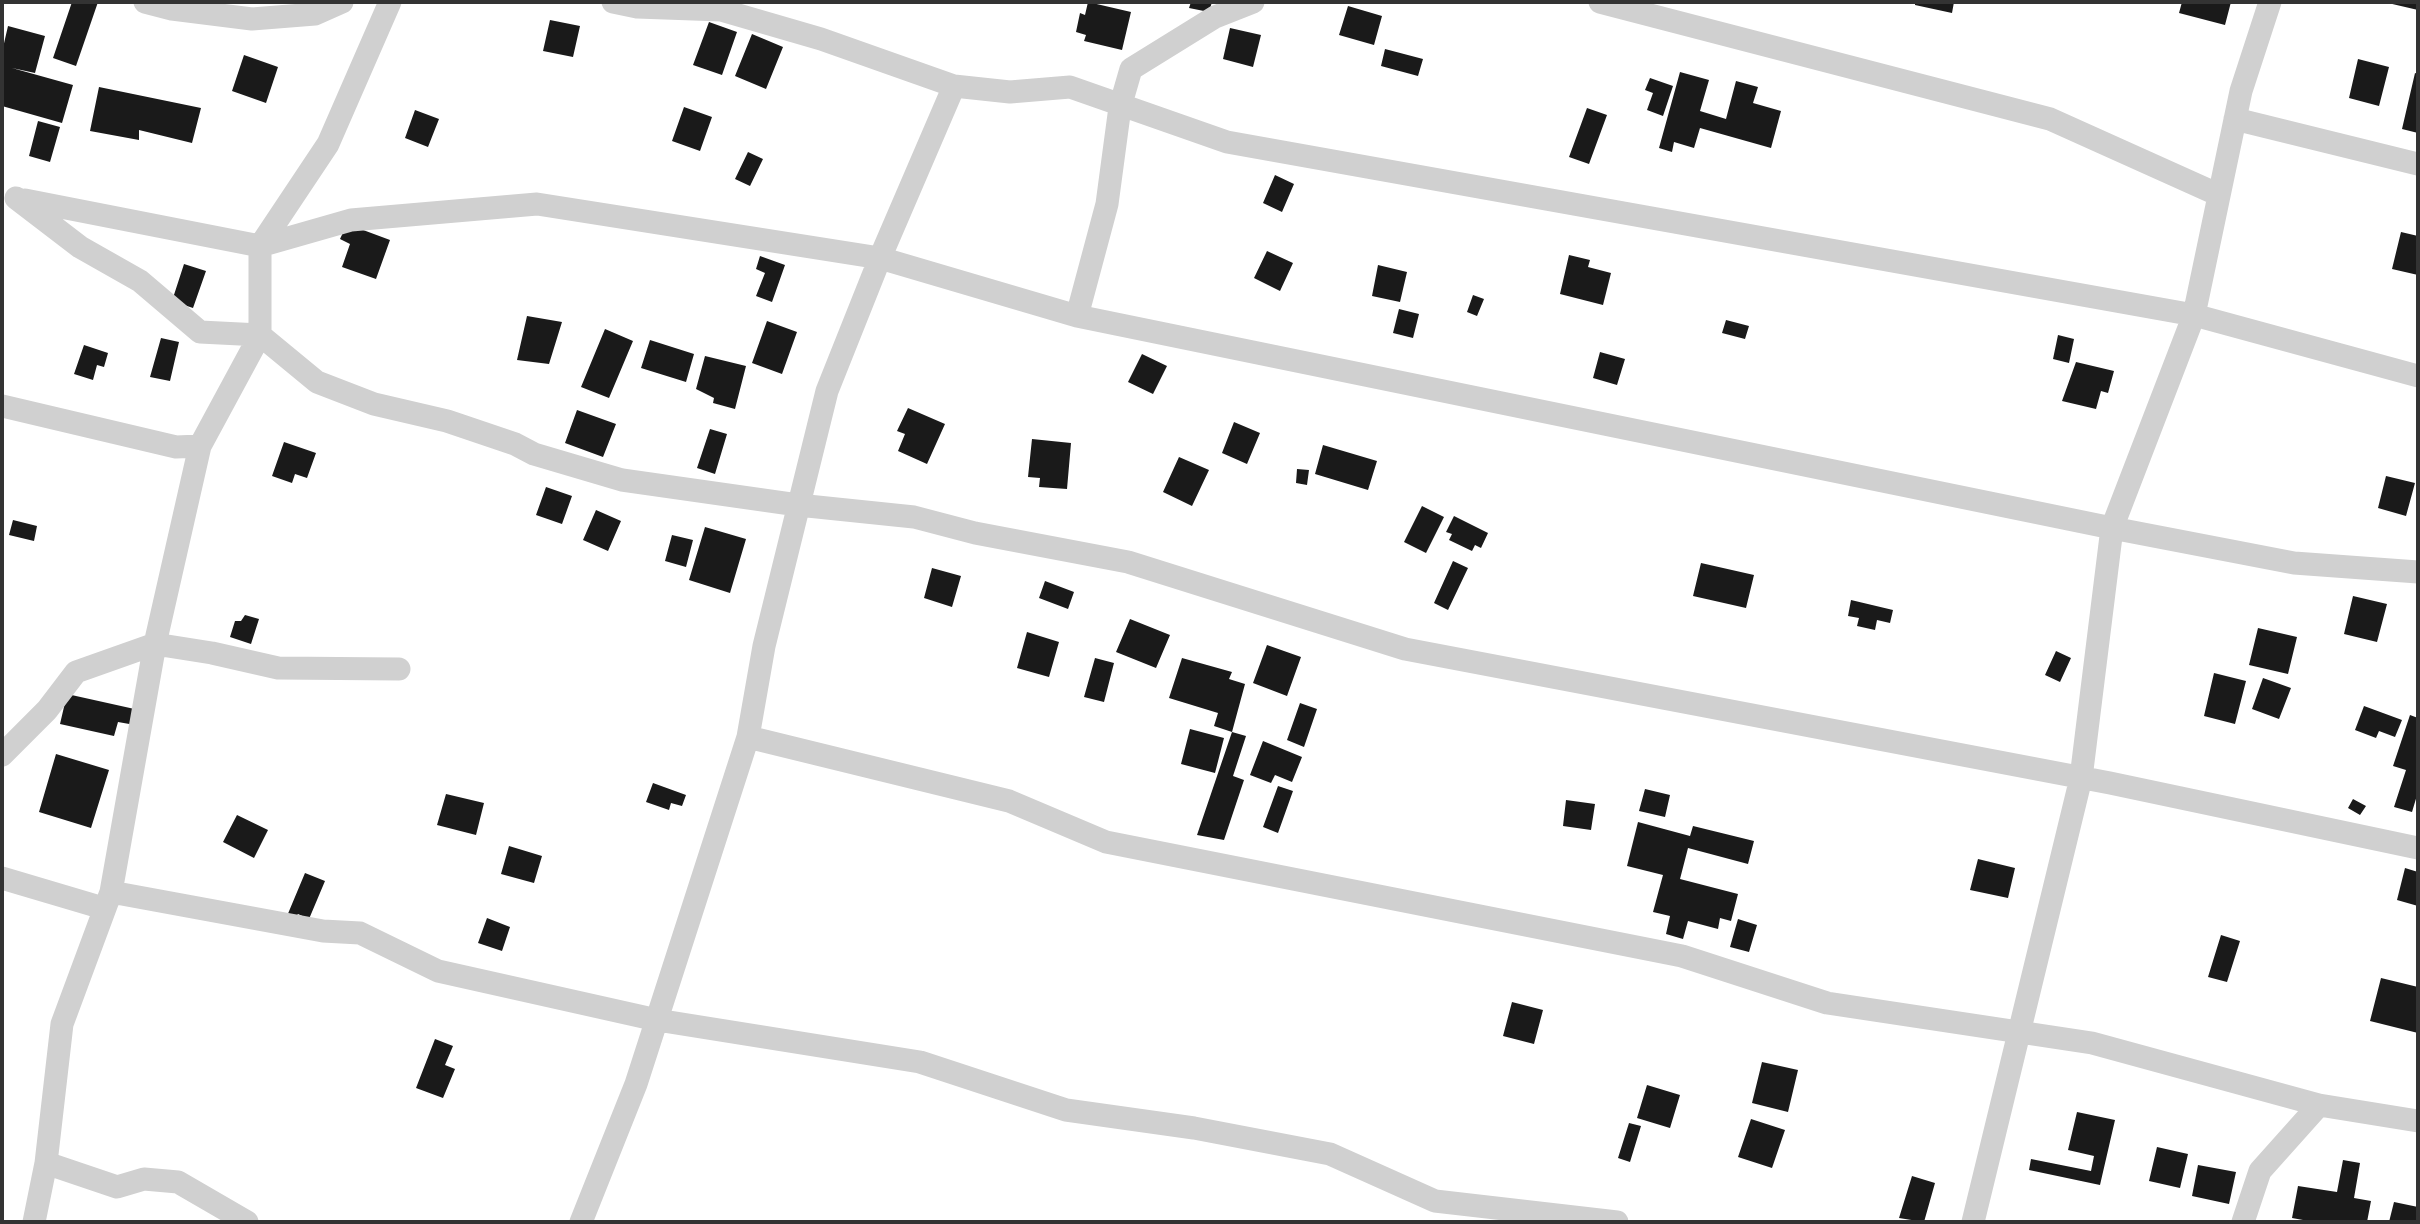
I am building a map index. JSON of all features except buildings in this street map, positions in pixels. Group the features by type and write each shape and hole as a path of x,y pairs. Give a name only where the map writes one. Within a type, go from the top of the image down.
{"street":[{"path":"145,2 172,9 252,19 316,14 342,2"},
{"path":"34,1222 46,1163 62,1024 107,900 155,644 200,446 260,335 260,246 328,144 390,2"},
{"path":"613,2 637,7 721,10 821,39 954,86 1010,93 1070,87 1120,107 1227,142 2194,315 2418,376"},
{"path":"1077,317 1107,204 1120,107 1131,69 1215,17 1253,2"},
{"path":"1600,2 2050,119 2219,195"},
{"path":"1973,1222 2081,778 2112,528 2194,315 2235,118 2270,2"},
{"path":"581,1222 636,1084 748,737 764,646 827,391 880,258 954,86"},
{"path":"2235,118 2418,164"},
{"path":"9,195 260,246 351,220 537,204 880,258 1077,317 2294,564 2418,572"},
{"path":"9,195 80,247 140,281 200,332 260,335 317,382 374,404 447,421 515,444 534,454 622,481 798,505 914,517 975,533 1128,562 1405,649 2081,778 2418,848"},
{"path":"2,406 176,447 200,446"},
{"path":"2,755 47,710 76,672 155,644 278,668 399,670"},
{"path":"748,737 1009,800 1106,842 1682,956 1827,1003 2092,1043 2319,1105 2418,1121"},
{"path":"2,878 107,900 323,931 360,933 438,971 657,1020 920,1062 1066,1110 1194,1128 1330,1154 1435,1201 1617,1222"},
{"path":"2244,1222 2260,1171 2319,1105"},
{"path":"46,1163 117,1187 144,1179 178,1182 247,1222"}]}
